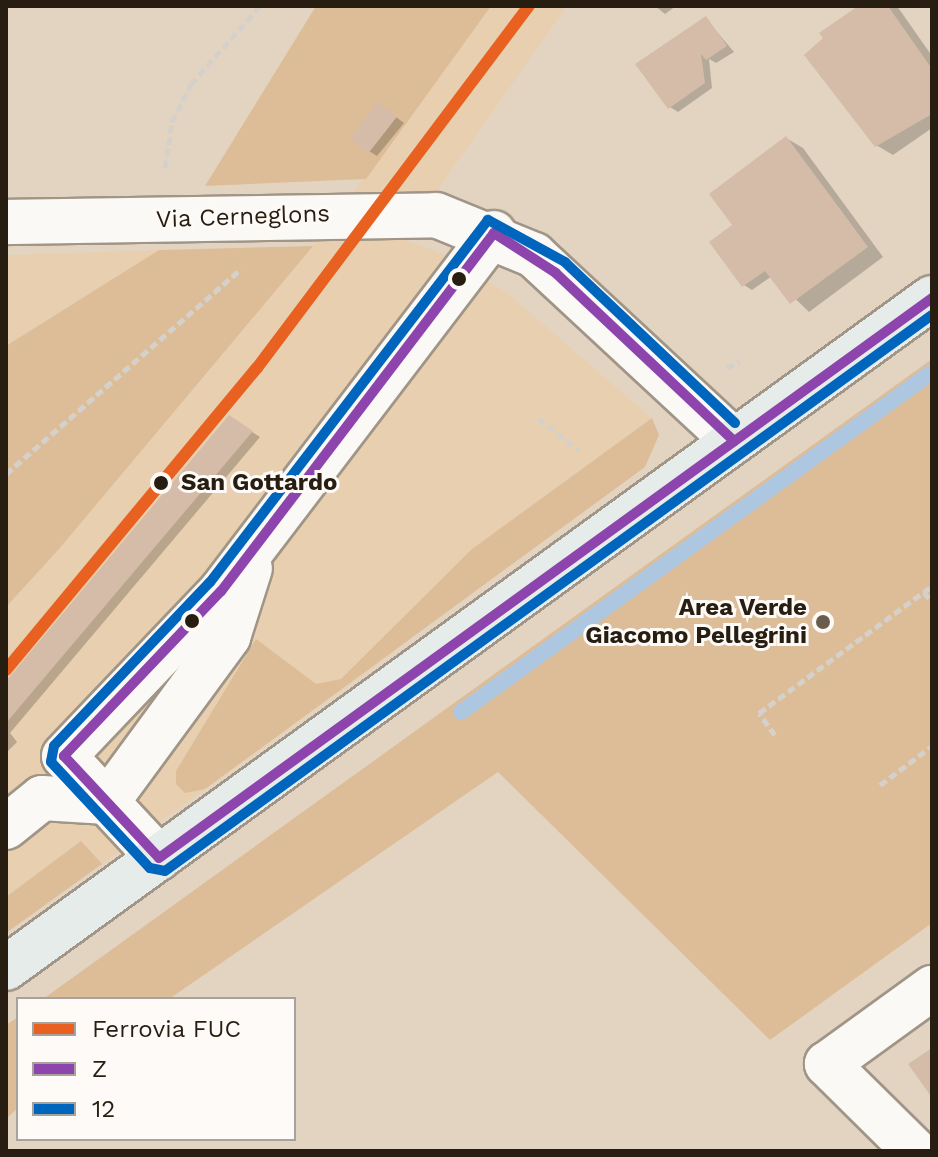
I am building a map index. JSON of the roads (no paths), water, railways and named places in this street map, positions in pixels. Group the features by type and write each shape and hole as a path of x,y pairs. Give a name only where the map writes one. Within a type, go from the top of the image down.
{"main road":[{"path":"6,968 932,298"}],"street":[{"name":"Via Cerneglons","path":"6,222 436,215 494,233 556,273 734,441"},
{"path":"159,858 64,756 257,547 494,233"},
{"path":"107,802 228,637 257,547"},
{"path":"6,827 42,798 107,802"},
{"path":"915,1151 827,1064 932,988"}],"waterway":[{"path":"461,712 932,372"}],"rail line":[{"name":"FUC","path":"6,670 257,368 529,6"}],"place":[{"name":"San Gottardo","path":"161,483"},
{"name":"Area Verde Giacomo Pellegrini","path":"823,622"}]}
